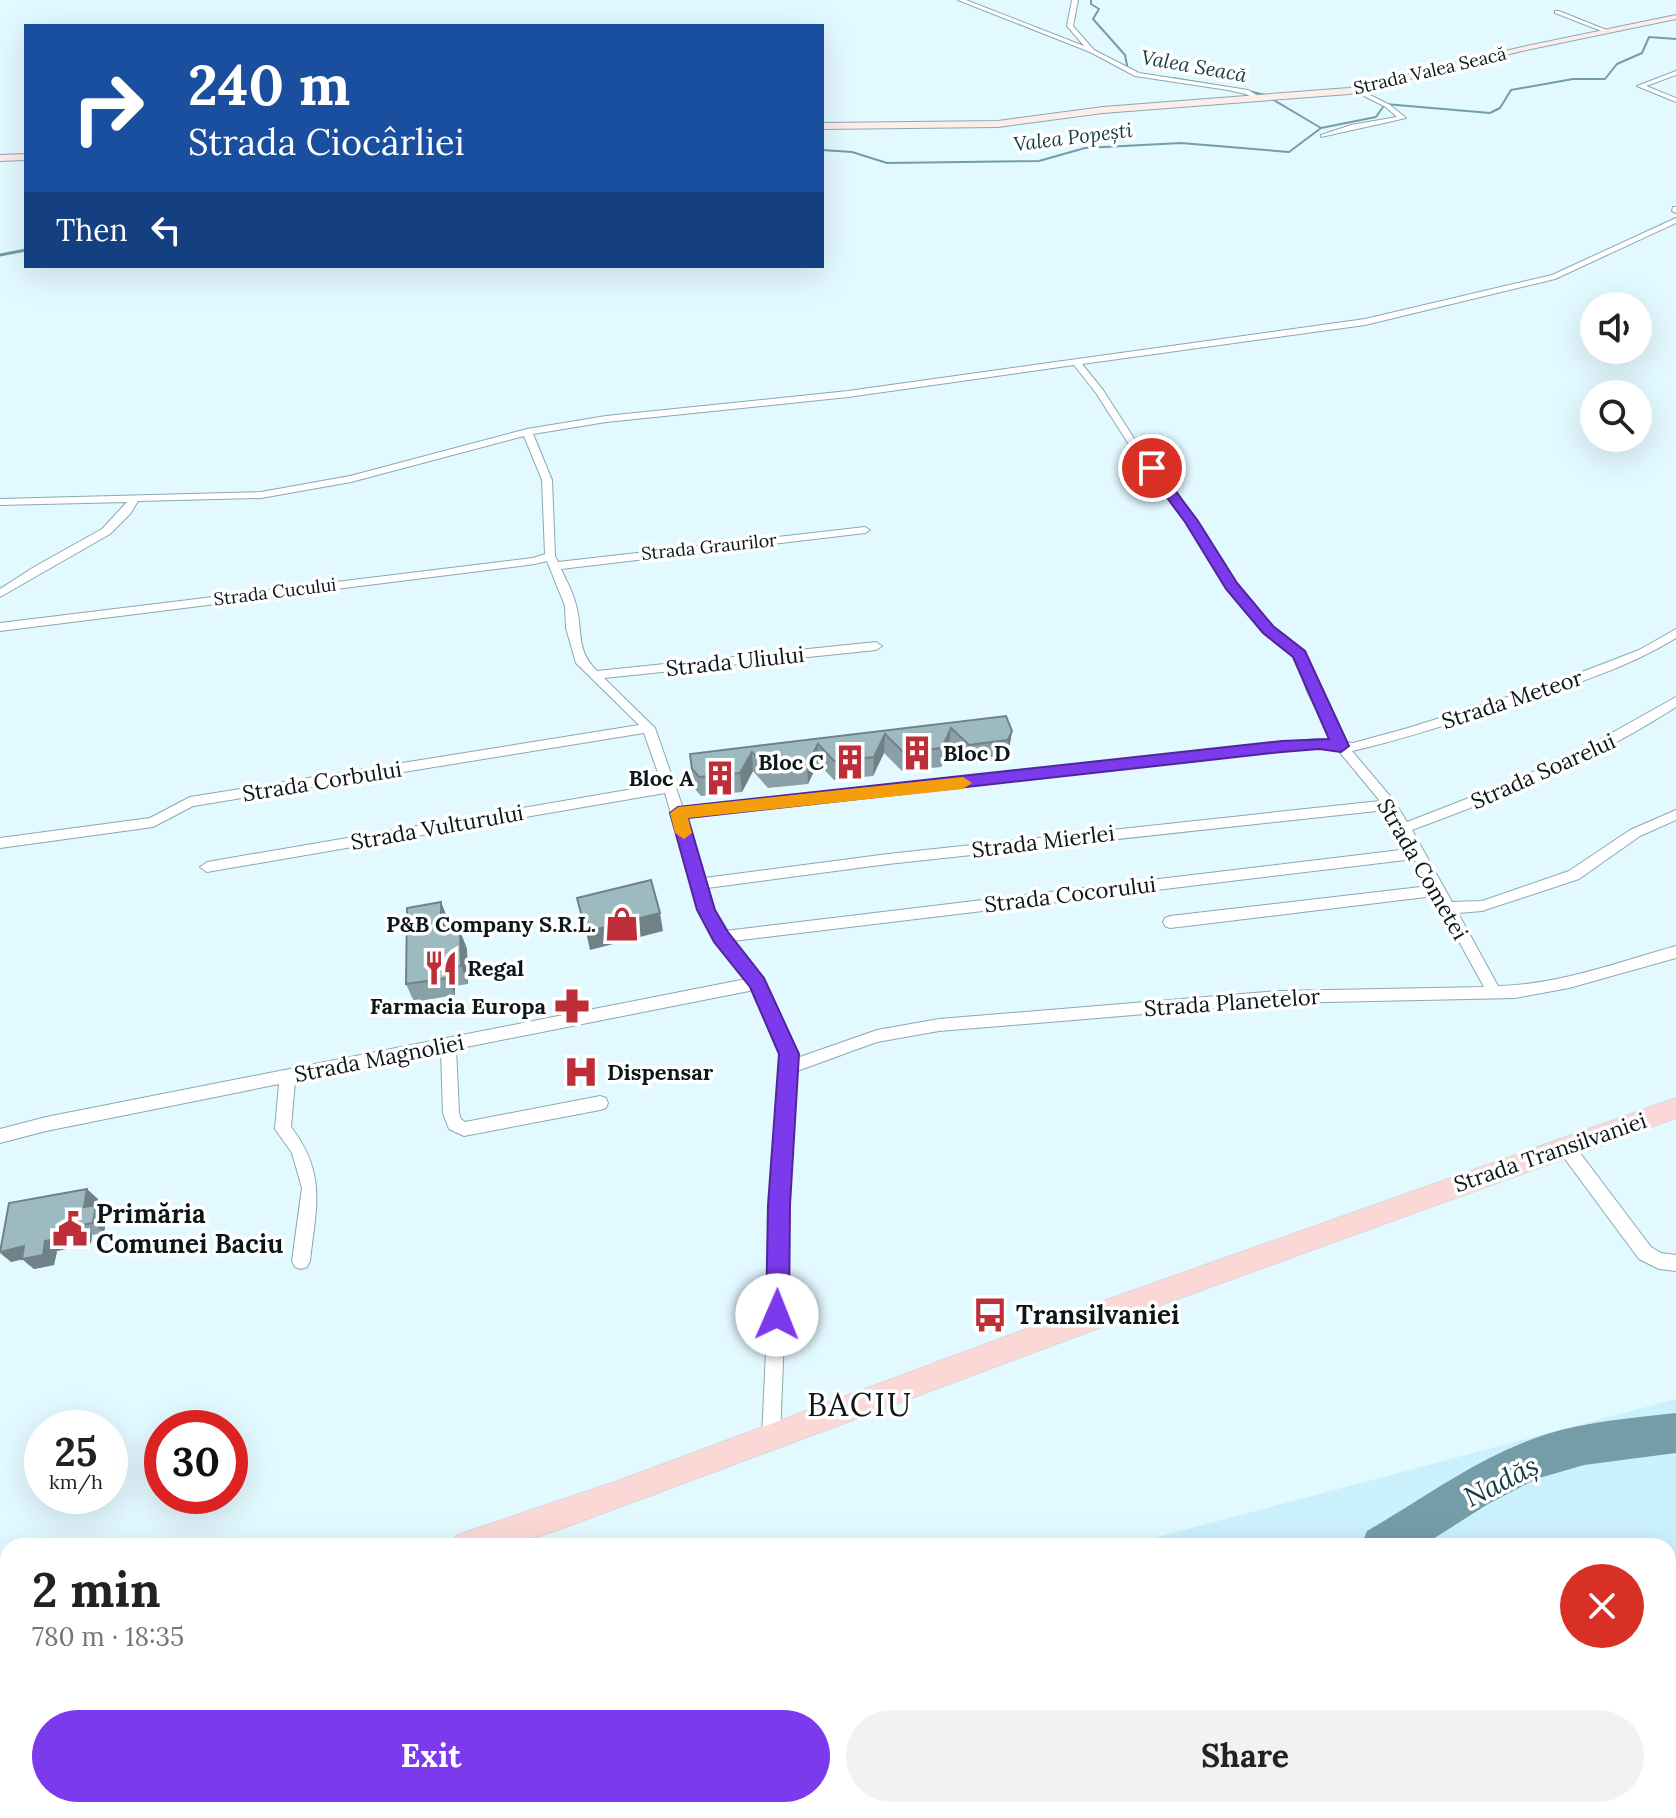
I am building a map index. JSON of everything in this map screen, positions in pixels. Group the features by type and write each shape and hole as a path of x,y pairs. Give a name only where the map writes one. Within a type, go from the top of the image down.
{"main road":[{"name":"Strada Valea Seacă","path":"824,126 998,124 1103,110 1356,90 1676,17"},
{"path":"0,158 24,157"},
{"name":"Strada Transilvaniei","path":"490,1538 616,1496 1425,1196 1676,1108"}],"street":[{"path":"961,0 1092,51 1137,75 1228,88 1262,98"},
{"path":"1075,0 1070,26 1092,51"},
{"path":"1557,12 1606,31"},
{"path":"1676,73 1640,86 1676,100"},
{"path":"1323,136 1351,127 1403,118 1385,104 1356,90"},
{"path":"0,502 261,495 351,479 527,432 606,419 848,394 1365,322 1462,302 1555,277 1676,220"},
{"name":"Strada Cometei","path":"1075,361 1107,402 1133,444 1171,491 1231,586 1268,630 1300,655 1313,691 1341,746 1390,805 1494,992"},
{"path":"527,432 547,480 552,561 571,606 572,628 582,663 635,711 649,728 706,910 721,937 758,983 785,1041 790,1067 779,1205 776,1373 771,1437"},
{"path":"0,594 38,569 74,553 101,536 123,517 134,499"},
{"name":"Strada Graurilor","path":"552,561 865,530"},
{"name":"Strada Cucului","path":"0,627 552,561"},
{"name":"Strada Meteor","path":"678,813 1282,746 1319,743 1362,745 1565,683 1643,653 1676,633"},
{"name":"Strada Uliului","path":"593,675 876,646"},
{"name":"Strada Soarelui","path":"1404,828 1544,775 1612,742 1676,701"},
{"name":"Strada Corbului","path":"0,843 153,822 190,802 649,728"},
{"name":"Strada Vulturului","path":"207,867 667,788"},
{"name":"Strada Mierlei","path":"697,884 888,859 1390,805"},
{"path":"1449,908 1482,906 1574,875 1635,833 1676,815"},
{"name":"Strada Cocorului","path":"721,937 1419,853"},
{"name":"Strada Cocorului","path":"1170,922 1440,890"},
{"name":"Strada Planetelor","path":"790,1067 877,1036 939,1025 1279,997 1543,988 1676,952"},
{"name":"Strada Magnoliei","path":"0,1136 288,1075 758,983"},
{"path":"448,1046 451,1113 455,1124 464,1129 600,1103"},
{"path":"288,1075 283,1129 296,1143 310,1188 301,1261"},
{"path":"1565,1146 1645,1253 1659,1261 1676,1263"}],"shaded area":[{"path":"1676,1399 1676,1538 1154,1538"}],"building":[{"path":"1006,716 1012,731 1008,740 969,745 951,728 942,748 903,752 885,734 874,757 834,761 818,744 807,765 767,769 752,752 740,773 699,777 692,769 690,754"},
{"path":"651,880 660,913 586,932 577,898"},
{"name":"Regal","path":"441,902 441,933 460,931 461,966 448,968 448,978 406,984 407,908"},
{"name":"Primăria Comunei Baciu","path":"87,1189 84,1207 96,1205 93,1223 81,1225 80,1233 45,1241 43,1255 22,1259 24,1246 0,1252 9,1203"}],"waterway":[{"name":"Valea Seacă","path":"1091,0 1091,4 1099,9 1093,19 1125,55 1128,70"},
{"name":"Valea Seacă","path":"1321,128 1376,117 1385,104 1490,113 1500,108 1511,90 1573,79 1605,79 1617,64 1642,53 1649,37 1676,39"},
{"name":"Valea Seacă","path":"1173,78 1226,87"},
{"name":"Valea Seacă","path":"1244,90 1265,95 1321,128"},
{"name":"Valea Popești","path":"824,150 852,152 887,163 1039,161 1085,148 1181,143 1289,152 1321,128"},
{"name":"Valea Popești","path":"0,255 24,250"},
{"name":"Nadăș","path":"1395,1538 1473,1489 1531,1460 1584,1445 1676,1433"}],"slow traffic":[{"path":"684,833 678,813 963,783"}],"place":[{"name":"Bloc D","path":"917,753"},
{"name":"Bloc C","path":"850,762"},
{"name":"Bloc A","path":"720,778"},
{"name":"P&B Company S.R.L.","path":"622,924"},
{"name":"Regal","path":"441,968"},
{"name":"Farmacia Europa","path":"572,1006"},
{"name":"Dispensar","path":"581,1072"},
{"name":"Primăria Comunei Baciu","path":"70,1229"},
{"name":"Transilvaniei","path":"990,1315"}],"district":[{"name":"BACIU","path":"860,1405"}],"route":[{"path":"777,1315 779,1205 789,1054 758,983 721,937 706,910 678,813 1282,746 1319,743 1341,746 1313,691 1300,655 1268,630 1231,586 1171,491 1152,468"}]}
